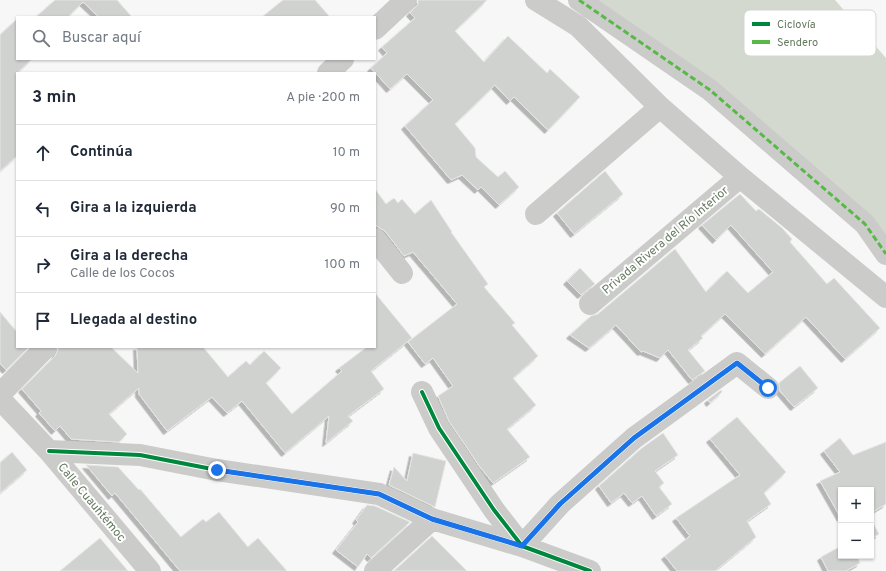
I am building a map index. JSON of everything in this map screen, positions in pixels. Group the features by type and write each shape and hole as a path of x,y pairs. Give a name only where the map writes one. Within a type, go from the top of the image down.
{"street":[{"path":"376,28 406,0"},
{"path":"536,0 578,26 660,107 740,177 886,297"},
{"path":"579,0 710,90 865,224 886,254"},
{"path":"329,72 342,60"},
{"path":"536,214 660,107"},
{"name":"Privada Rivera del Río Interior","path":"590,304 740,177"},
{"path":"376,240 402,273"},
{"path":"0,394 45,348"},
{"path":"522,546 560,504 634,438 737,363 768,388"},
{"path":"422,392 439,428 494,510 522,546"},
{"name":"Calle Cuauhtémoc","path":"0,399 49,451 150,571"},
{"path":"49,451 140,456 217,470 379,494 432,519 522,546 590,571"},
{"path":"375,571 432,519"}],"shaded area":[{"path":"579,0 835,0 844,10 744,10 744,56 876,56 876,47 886,58 886,254 865,224"}],"building":[{"path":"55,0 117,0 131,16 98,16 83,2 69,16 37,16"},
{"path":"283,0 315,0 329,16 263,16"},
{"path":"418,0 487,0 455,31 484,62 508,36 547,73 550,69 580,97 548,130 514,97 510,101 495,85 455,124 475,148 476,157 498,177 505,171 519,187 499,205 481,187 478,190 462,175 451,180 405,126 433,100 407,74 390,89 371,68 387,53 382,47 415,18 410,13 418,4"},
{"path":"16,20 16,60 31,60 18,72 16,72 16,157 0,171 0,35"},
{"path":"605,171 623,194 574,234 557,213"},
{"path":"376,190 386,204 394,198 398,203 402,199 415,214 431,200 451,232 488,284 484,287 515,323 512,325 538,356 513,378 536,405 507,429 530,457 493,483 480,467 449,421 438,396 453,386 433,358 425,364 408,342 457,304 413,252 404,256 385,231 376,226"},
{"path":"740,194 756,211 759,209 782,228 792,239 790,242 827,284 834,278 880,328 845,359 806,317 765,354 725,314 701,336 703,338 688,350 705,371 692,380 668,350 660,358 643,351 641,352 616,325 589,348 570,335 591,316 598,314 675,249 706,292 727,271 748,293 773,272 731,225 716,240 702,225"},
{"path":"580,268 595,284 581,295 567,281"},
{"path":"376,294 412,338 371,371 384,389 348,416 353,421 326,443 329,416 285,453 242,401 227,413 212,397 167,431 139,394 139,388 109,414 127,434 119,442 71,439 60,426 55,431 39,413 41,411 22,389 55,356 58,348 112,348 138,373 137,348 204,348 228,377 246,361 250,365 264,351 281,368 266,383 292,414 342,371 339,368 366,348 376,348"},
{"path":"0,312 16,331 16,348 28,348 6,370 0,363"},
{"path":"800,366 818,388 794,407 780,391 779,383"},
{"path":"721,390 722,392 710,403 708,400"},
{"path":"737,417 786,472 764,493 771,504 747,521 756,537 715,571 677,571 665,556 690,536 676,518 740,475 710,439"},
{"path":"663,433 678,455 655,471 664,483 659,487 672,504 656,516 642,496 632,503 624,493 611,503 599,486 642,448"},
{"path":"840,438 853,455 886,442 886,504 874,511 874,487 838,487 838,513 820,481 840,472 824,451"},
{"path":"12,452 27,470 0,493 0,463"},
{"path":"413,453 446,461 435,507 389,485 394,467 407,481"},
{"path":"86,465 118,467 139,490 140,489 181,537 203,519 206,522 219,512 248,547 258,538 287,571 180,571 115,493 112,496"},
{"path":"367,505 375,506 410,522 371,558 367,554 358,567 336,550 358,522 356,520"},
{"path":"874,525 879,534 874,537"},
{"path":"432,536 467,571 394,571"},
{"path":"100,538 128,571 60,571"},
{"path":"838,548 838,559 858,559 860,563 846,571 828,571 821,557"}],"marked path":[{"path":"579,0 710,90 865,224 886,254"}],"cycle path":[{"path":"422,392 439,428 494,510 522,546 560,504 634,438 737,363 768,388"},
{"path":"49,451 140,455 217,470 379,494 432,519 522,546 590,571"}],"route":[{"path":"217,470 379,494 432,519 522,546 560,504 634,438 737,363 768,388"}]}
